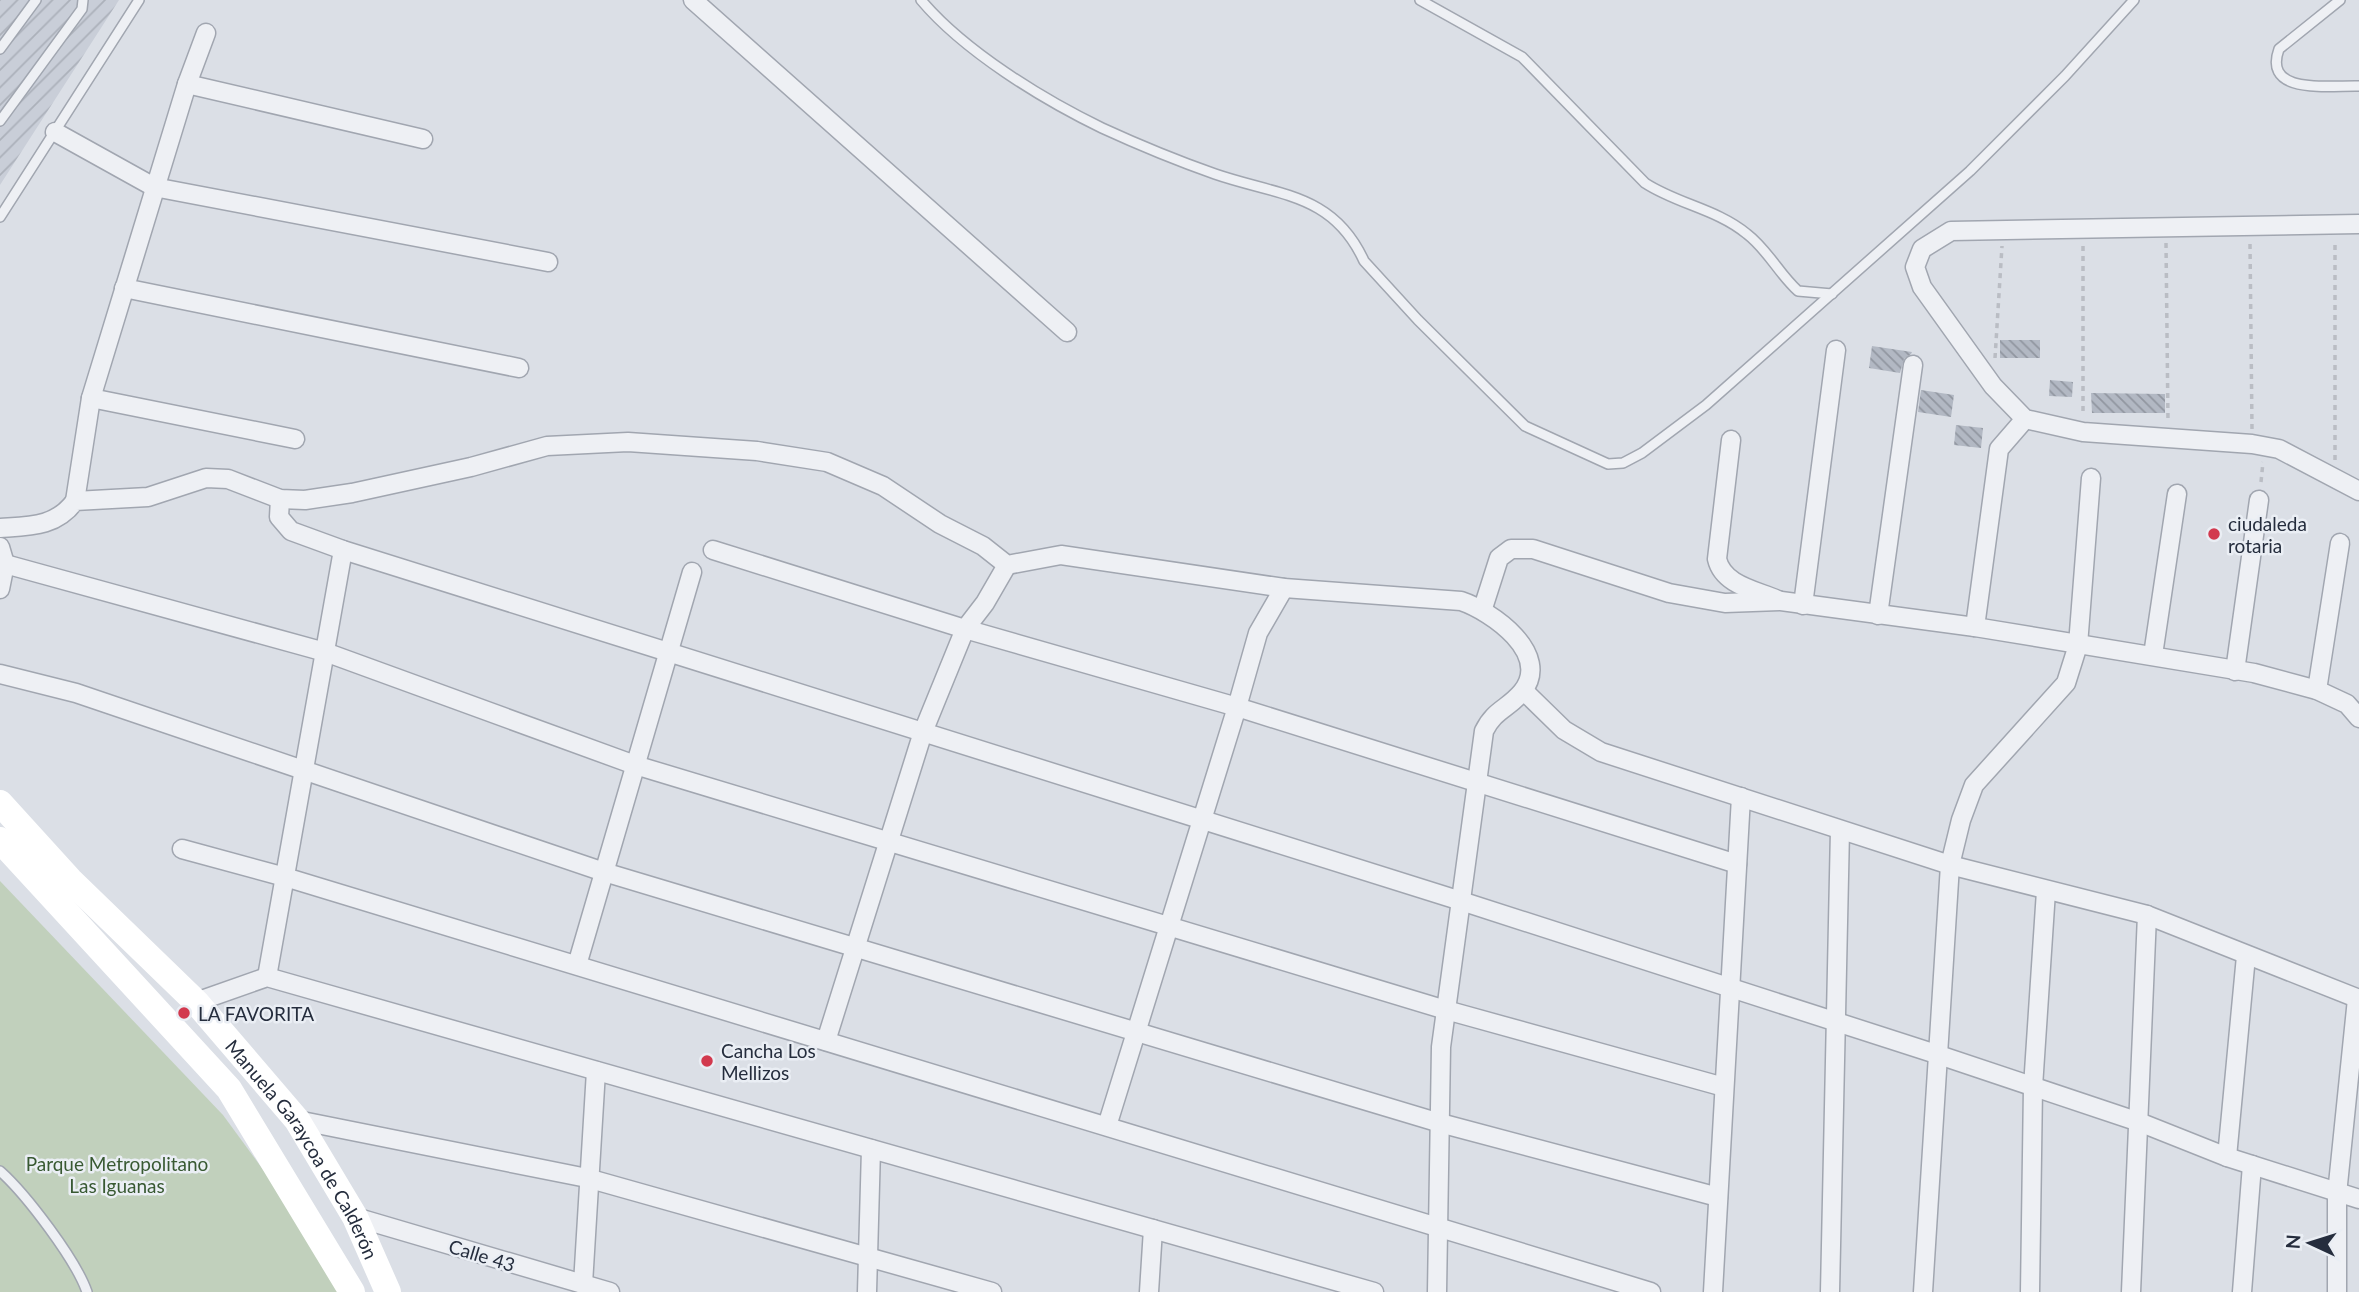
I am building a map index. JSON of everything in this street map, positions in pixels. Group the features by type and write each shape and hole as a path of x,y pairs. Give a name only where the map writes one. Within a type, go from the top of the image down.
{"street":[{"path":"693,0 1068,332"},
{"path":"0,528 45,523 65,514 75,500 91,398 154,187 206,33"},
{"path":"187,84 423,139"},
{"path":"55,132 154,187 548,262"},
{"path":"2359,223 2250,228 1951,231 1922,248 1915,267 1922,287 2019,424 2083,432 2252,444 2279,449 2334,475 2359,491"},
{"path":"124,288 519,368"},
{"path":"1803,604 1836,350"},
{"path":"1878,615 1913,365"},
{"path":"91,398 295,439"},
{"path":"1975,627 1999,449 2019,424"},
{"path":"1731,440 1717,559 1720,570 1726,578 1781,601"},
{"path":"75,500 148,497 206,478 228,479 280,499 305,500 352,493 471,467 547,446 587,442 757,451 827,462 883,486 940,524 983,546 1007,565 1061,555 1283,588 1461,601 1483,608 1511,630 1527,656 1529,674 1524,691 1491,716 1484,731 1441,1047 1437,1292"},
{"path":"1923,1292 1950,864 1961,820 1974,785 2066,683 2078,645 2091,478"},
{"path":"2153,655 2177,494"},
{"path":"280,499 279,517 291,531 343,550 1461,901 1936,1054 2139,1122 2227,1157 2359,1199"},
{"path":"2235,671 2259,500"},
{"path":"2317,690 2340,542"},
{"path":"267,977 343,550"},
{"path":"713,550 965,629 1237,707 1737,864"},
{"path":"1483,608 1499,558 1511,550 1533,550 1669,593 1725,603 1781,601 1975,627 2235,671 2317,690 2347,704 2359,718"},
{"path":"0,589 2,556 325,652 635,765 1446,1010 1724,1087"},
{"path":"826,1041 923,732 965,629 985,603 1007,565"},
{"path":"577,965 692,572"},
{"path":"1107,1126 1258,633 1283,588"},
{"path":"0,674 76,693 604,872 1440,1123 1718,1197"},
{"path":"1524,691 1564,730 1601,752 1840,831 1950,864 2147,915 2358,999 2337,1194 2337,1292"},
{"path":"1713,1292 1741,797"},
{"name":"Manuela Garaycoa de Calderón","path":"0,803 70,880 197,1002 297,1120 355,1217 388,1292"},
{"path":"1830,1292 1833,1022 1840,831"},
{"name":"Manuela Garaycoa de Calderón","path":"0,840 229,1089 352,1292"},
{"path":"182,849 285,877 577,965 1651,1292"},
{"path":"2030,1292 2034,1087 2046,891"},
{"path":"2130,1292 2147,915"},
{"path":"2227,1157 2246,956"},
{"path":"197,1002 267,977 1374,1292"},
{"path":"583,1284 587,1178 596,1071"},
{"path":"297,1120 587,1178 992,1292"},
{"path":"867,1292 871,1149"},
{"path":"2242,1292 2252,1165"},
{"name":"Calle 43","path":"355,1217 610,1292"},
{"path":"1149,1292 1153,1229"}],"lane":[{"path":"0,49 36,0"},
{"path":"0,121 82,9 83,0"},
{"path":"0,217 139,0"},
{"path":"920,0 974,48 1034,90 1101,128 1214,174 1310,202 1336,219 1353,236 1364,261 1499,403 1525,426 1608,464 1623,463 1642,453 1706,405 1832,294 1970,171 2065,76 2134,0"},
{"path":"1420,0 1522,57 1645,183 1660,193 1717,214 1746,233 1766,250 1798,291 1832,294"},
{"path":"2340,0 2279,49 2275,60 2281,76 2293,85 2359,86"},
{"path":"0,1171 15,1185 42,1220 87,1292"}],"path":[{"path":"2334,475 2335,224"},
{"path":"2250,228 2252,444"},
{"path":"2166,229 2168,437"},
{"path":"1993,386 2003,230"},
{"path":"2082,230 2083,432"}],"shaded area":[{"path":"0,0 119,0 0,185"}],"green space":[{"name":"Parque Metropolitano Las Iguanas","path":"0,881 223,1115 314,1239 344,1292 0,1292"}],"building":[{"path":"2000,340 2040,340 2040,358 2000,358"},
{"path":"1872,346 1912,352 1904,359 1900,373 1869,368"},
{"path":"2050,380 2073,382 2072,397 2049,396"},
{"path":"1921,390 1954,395 1951,417 1918,412"},
{"path":"2091,393 2165,394 2165,413 2092,413"},
{"path":"1956,425 1983,428 1981,448 1954,445"}],"place":[{"name":"ciudaleda rotaria","path":"2214,534"},
{"name":"LA FAVORITA","path":"184,1013"},
{"name":"Cancha Los Mellizos","path":"707,1061"}]}
